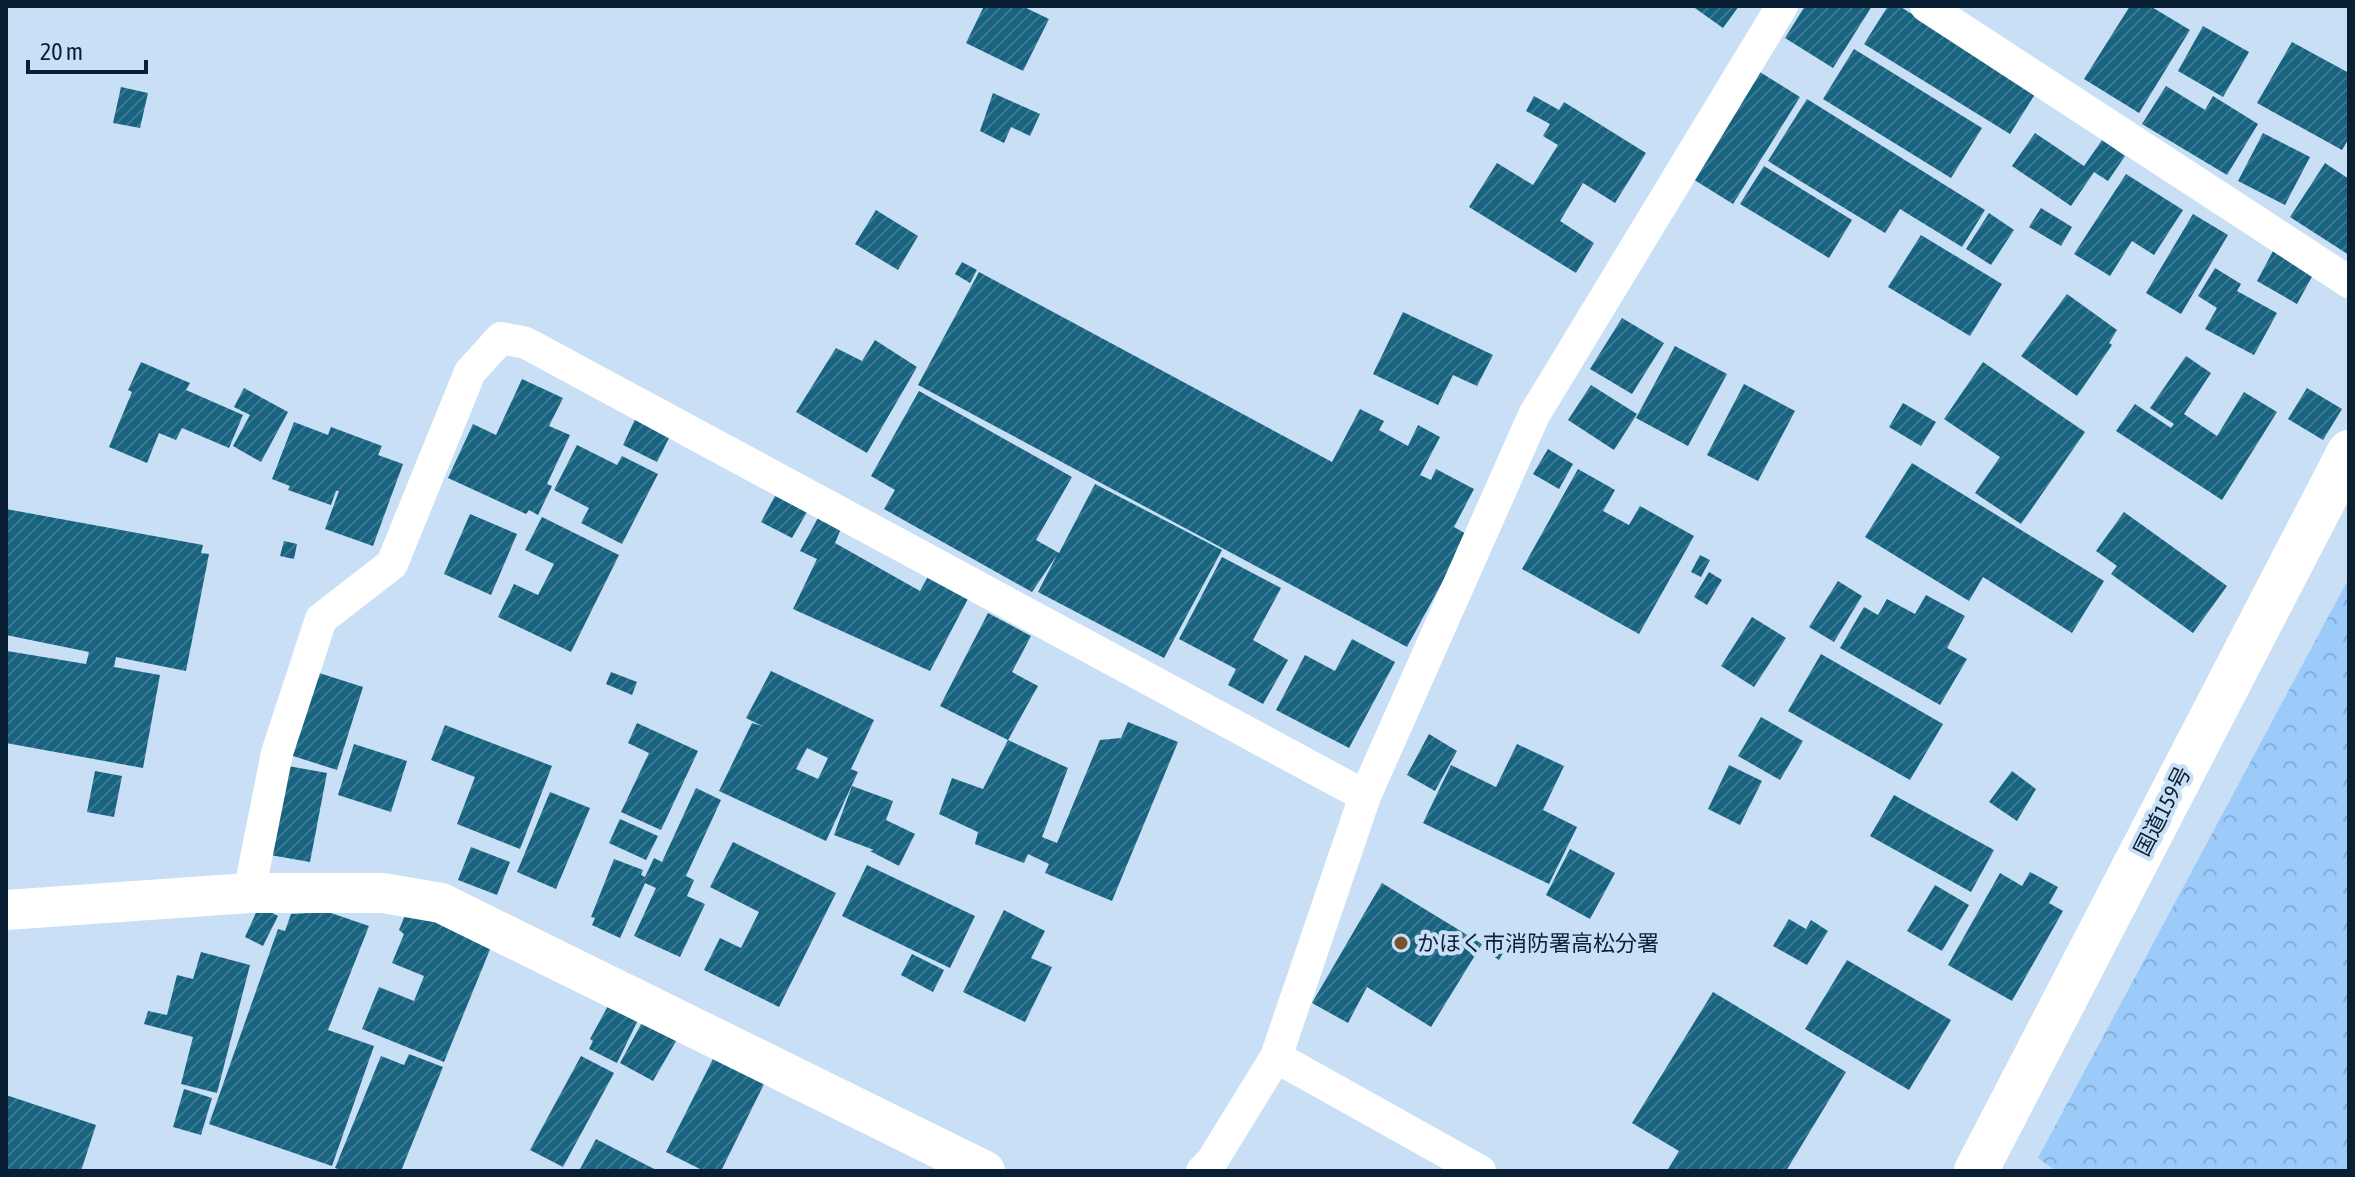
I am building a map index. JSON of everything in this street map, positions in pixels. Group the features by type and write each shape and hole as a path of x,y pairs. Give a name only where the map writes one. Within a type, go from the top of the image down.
{"highway":[{"name":"国道159号","path":"1976,1171 2349,452"}],"street":[{"path":"1202,1171 1212,1161 1276,1057 1365,796 1534,415 1782,6"},
{"path":"1926,6 2349,282"},
{"path":"249,893 277,753 321,619 392,564 470,372 501,338 526,343 1365,796"},
{"path":"6,910 249,893 383,893 441,903 985,1171"},
{"path":"1276,1057 1480,1171"}],"green space":[{"path":"2349,578 2349,1171 2056,1171 2038,1158"}],"building":[{"path":"984,6 1022,6 1049,19 1023,71 966,43"},
{"path":"1692,6 1739,6 1723,28"},
{"path":"1805,6 1872,6 1833,68 1785,38"},
{"path":"1888,6 1899,6 2037,91 2010,134 1864,44"},
{"path":"2130,6 2150,6 2190,30 2139,113 2084,79"},
{"path":"2203,26 2249,52 2223,97 2178,71"},
{"path":"2292,42 2349,73 2349,138 2342,150 2257,103"},
{"path":"1854,49 1982,128 1951,178 1823,99"},
{"path":"1755,69 1800,97 1733,204 1688,176"},
{"path":"2166,86 2205,110 2213,96 2258,124 2227,175 2142,124"},
{"path":"121,87 148,93 140,128 113,123"},
{"path":"993,93 1040,114 1030,136 1011,127 1004,143 980,131"},
{"path":"1534,96 1559,110 1564,102 1646,153 1615,203 1583,183 1560,221 1594,243 1576,273 1469,207 1497,163 1533,185 1558,145 1543,136 1550,124 1526,111"},
{"path":"1807,99 1985,210 1962,247 1900,209 1885,233 1768,161"},
{"path":"2035,133 2084,166 2102,140 2125,156 2108,181 2094,172 2071,206 2012,166"},
{"path":"2263,133 2310,157 2285,205 2238,181"},
{"path":"2325,163 2349,179 2349,255 2290,217"},
{"path":"1764,166 1852,220 1829,258 1740,204"},
{"path":"2126,174 2183,210 2154,255 2132,241 2110,276 2074,254"},
{"path":"2041,208 2072,227 2061,246 2029,227"},
{"path":"876,210 918,236 898,270 855,244"},
{"path":"1989,213 2014,230 1991,265 1966,249"},
{"path":"2193,214 2228,235 2181,314 2146,293"},
{"path":"1921,235 2002,284 1970,336 1888,287"},
{"path":"2273,251 2314,273 2297,304 2257,281"},
{"path":"962,262 977,270 970,283 955,274"},
{"path":"2215,268 2241,284 2237,291 2277,313 2254,355 2205,329 2217,308 2198,296"},
{"path":"979,272 1332,462 1360,409 1384,421 1379,430 1408,446 1418,425 1440,437 1420,475 1431,480 1436,469 1474,489 1454,527 1468,535 1407,647 918,385"},
{"path":"2067,294 2117,330 2109,343 2112,345 2077,396 2021,356"},
{"path":"1403,312 1493,355 1477,386 1453,375 1438,405 1373,374"},
{"path":"1622,318 1664,343 1632,394 1590,369"},
{"path":"875,340 917,367 867,453 796,412 836,348 862,361"},
{"path":"1675,346 1727,374 1688,446 1636,418"},
{"path":"2186,356 2211,373 2184,414 2217,436 2244,392 2277,412 2222,500 2116,431 2135,404 2171,428 2174,424 2150,408"},
{"path":"141,362 190,383 186,390 243,415 229,448 182,428 176,440 159,433 147,463 109,447"},
{"path":"1983,362 2085,432 2021,524 1975,493 2000,457 1944,419"},
{"path":"522,379 563,398 549,426 570,435 547,484 552,486 538,515 529,510 526,514 448,478 473,424 496,435"},
{"path":"1744,384 1795,411 1758,481 1707,455"},
{"path":"1591,385 1637,414 1614,450 1568,420"},
{"path":"244,388 288,412 261,462 233,446 250,415 234,407"},
{"path":"2307,388 2342,409 2323,440 2288,419"},
{"path":"919,391 1072,477 1036,540 1059,553 1095,484 1222,550 1164,658 1038,592 1057,555 1032,592 884,509 895,490 871,476"},
{"path":"1903,403 1936,422 1921,446 1889,427"},
{"path":"638,413 673,430 657,462 623,445"},
{"path":"294,422 328,435 331,427 382,446 378,455 403,464 373,546 325,529 339,491 336,491 331,505 288,490 290,486 272,479"},
{"path":"577,445 617,465 622,456 658,474 622,544 581,523 589,508 554,490"},
{"path":"1548,449 1573,464 1559,489 1533,474"},
{"path":"1912,463 2104,581 2072,633 1983,577 1969,601 1865,537"},
{"path":"1578,469 1615,490 1603,511 1629,525 1640,506 1694,536 1639,634 1522,569"},
{"path":"775,496 807,512 792,538 761,522"},
{"path":"6,509 203,545 201,553 209,554 186,671 116,657 114,667 160,675 143,768 6,743 7,651 86,664 89,652 6,635"},
{"path":"2124,512 2227,586 2193,633 2111,574 2117,566 2096,551"},
{"path":"470,514 517,534 491,595 444,574"},
{"path":"819,516 842,526 835,543 920,591 930,573 970,595 930,671 793,609 817,559 800,551"},
{"path":"542,517 619,555 571,652 498,617 514,584 538,595 554,564 525,550"},
{"path":"284,541 297,544 294,559 280,556"},
{"path":"1700,555 1710,560 1701,577 1691,572"},
{"path":"1222,557 1281,588 1253,640 1288,660 1263,704 1228,685 1236,669 1179,639"},
{"path":"1709,572 1722,580 1707,605 1694,597"},
{"path":"1838,581 1862,596 1834,642 1809,627"},
{"path":"1926,595 1965,616 1947,648 1967,659 1940,705 1840,648 1864,607 1878,615 1887,599 1915,614"},
{"path":"988,613 1031,636 1012,672 1038,686 1008,740 940,706"},
{"path":"1752,617 1786,638 1754,687 1721,666"},
{"path":"1352,639 1395,662 1349,748 1276,710 1305,655 1335,671"},
{"path":"1821,654 1943,724 1910,780 1788,711"},
{"path":"771,671 874,720 851,769 858,772 826,841 719,791 752,723 762,726 746,718","holes":["807,748 828,758 818,779 796,769"]},
{"path":"316,672 363,687 337,770 290,755"},
{"path":"611,672 637,682 632,695 606,684"},
{"path":"1761,717 1803,741 1780,780 1738,756"},
{"path":"1128,722 1178,742 1112,901 1045,873 1049,864 1028,854 1024,863 975,844 978,832 939,814 952,778 983,789 1008,740 1068,768 1042,837 1057,843 1100,740 1121,738"},
{"path":"637,723 698,751 661,830 621,812 649,753 628,743"},
{"path":"445,725 552,766 520,849 457,824 475,777 431,760"},
{"path":"1429,734 1457,751 1435,791 1407,775"},
{"path":"354,744 407,761 391,812 338,795"},
{"path":"1517,744 1564,766 1543,810 1577,827 1549,884 1423,823 1451,765 1496,787"},
{"path":"1729,765 1762,781 1740,825 1708,809"},
{"path":"288,766 327,773 310,862 270,855"},
{"path":"95,771 122,776 114,817 87,812"},
{"path":"2012,771 2036,789 2017,821 1989,802"},
{"path":"852,786 893,801 886,820 915,834 899,866 870,851 874,850 834,835"},
{"path":"696,788 721,800 686,876 694,880 687,896 705,904 680,957 634,936 656,888 645,883 620,938 592,925 595,918 591,917 614,859 643,870 641,875 645,877 654,858 662,862"},
{"path":"550,792 590,808 556,889 517,872"},
{"path":"1894,795 1994,850 1971,892 1870,836"},
{"path":"620,819 658,836 646,860 609,843"},
{"path":"733,842 836,893 779,1007 704,970 720,938 741,948 759,912 710,887"},
{"path":"471,847 510,862 497,895 458,880"},
{"path":"1570,849 1615,873 1590,919 1546,895"},
{"path":"867,865 975,916 950,968 842,916"},
{"path":"2030,872 2058,887 2049,903 2063,911 2012,1001 1948,965 2000,873 2022,886"},
{"path":"1382,883 1482,944 1431,1027 1367,987 1348,1023 1312,1003"},
{"path":"1935,885 1969,905 1942,951 1907,931"},
{"path":"259,906 278,916 263,946 245,937"},
{"path":"408,908 493,942 444,1062 362,1029 379,987 414,1001 424,976 392,963 404,934 399,930"},
{"path":"1004,910 1045,931 1031,958 1052,967 1025,1022 963,992"},
{"path":"328,912 369,926 328,1030 374,1046 332,1166 209,1124 278,929 285,931 291,914"},
{"path":"1789,919 1806,929 1811,920 1828,931 1807,965 1773,946"},
{"path":"1499,937 1508,944 1499,960 1489,953"},
{"path":"201,952 250,965 217,1093 181,1084 193,1037 144,1024 148,1011 167,1015 177,975 193,979"},
{"path":"912,954 944,970 933,992 901,975"},
{"path":"1847,960 1951,1020 1909,1090 1805,1029"},
{"path":"1713,992 1846,1072 1786,1171 1667,1171 1679,1151 1632,1123"},
{"path":"609,1004 638,1020 617,1063 589,1049 593,1041 590,1039"},
{"path":"645,1017 679,1036 653,1081 620,1063"},
{"path":"409,1054 443,1067 401,1171 344,1171 335,1168 381,1056 404,1065"},
{"path":"581,1056 614,1073 563,1167 530,1150"},
{"path":"714,1057 765,1082 721,1171 704,1171 666,1152"},
{"path":"184,1089 212,1098 201,1135 173,1127"},
{"path":"6,1095 96,1125 81,1171 6,1171"},
{"path":"596,1139 658,1171 579,1171"}],"place":[{"name":"かほく市消防署高松分署","path":"1401,943"}]}
